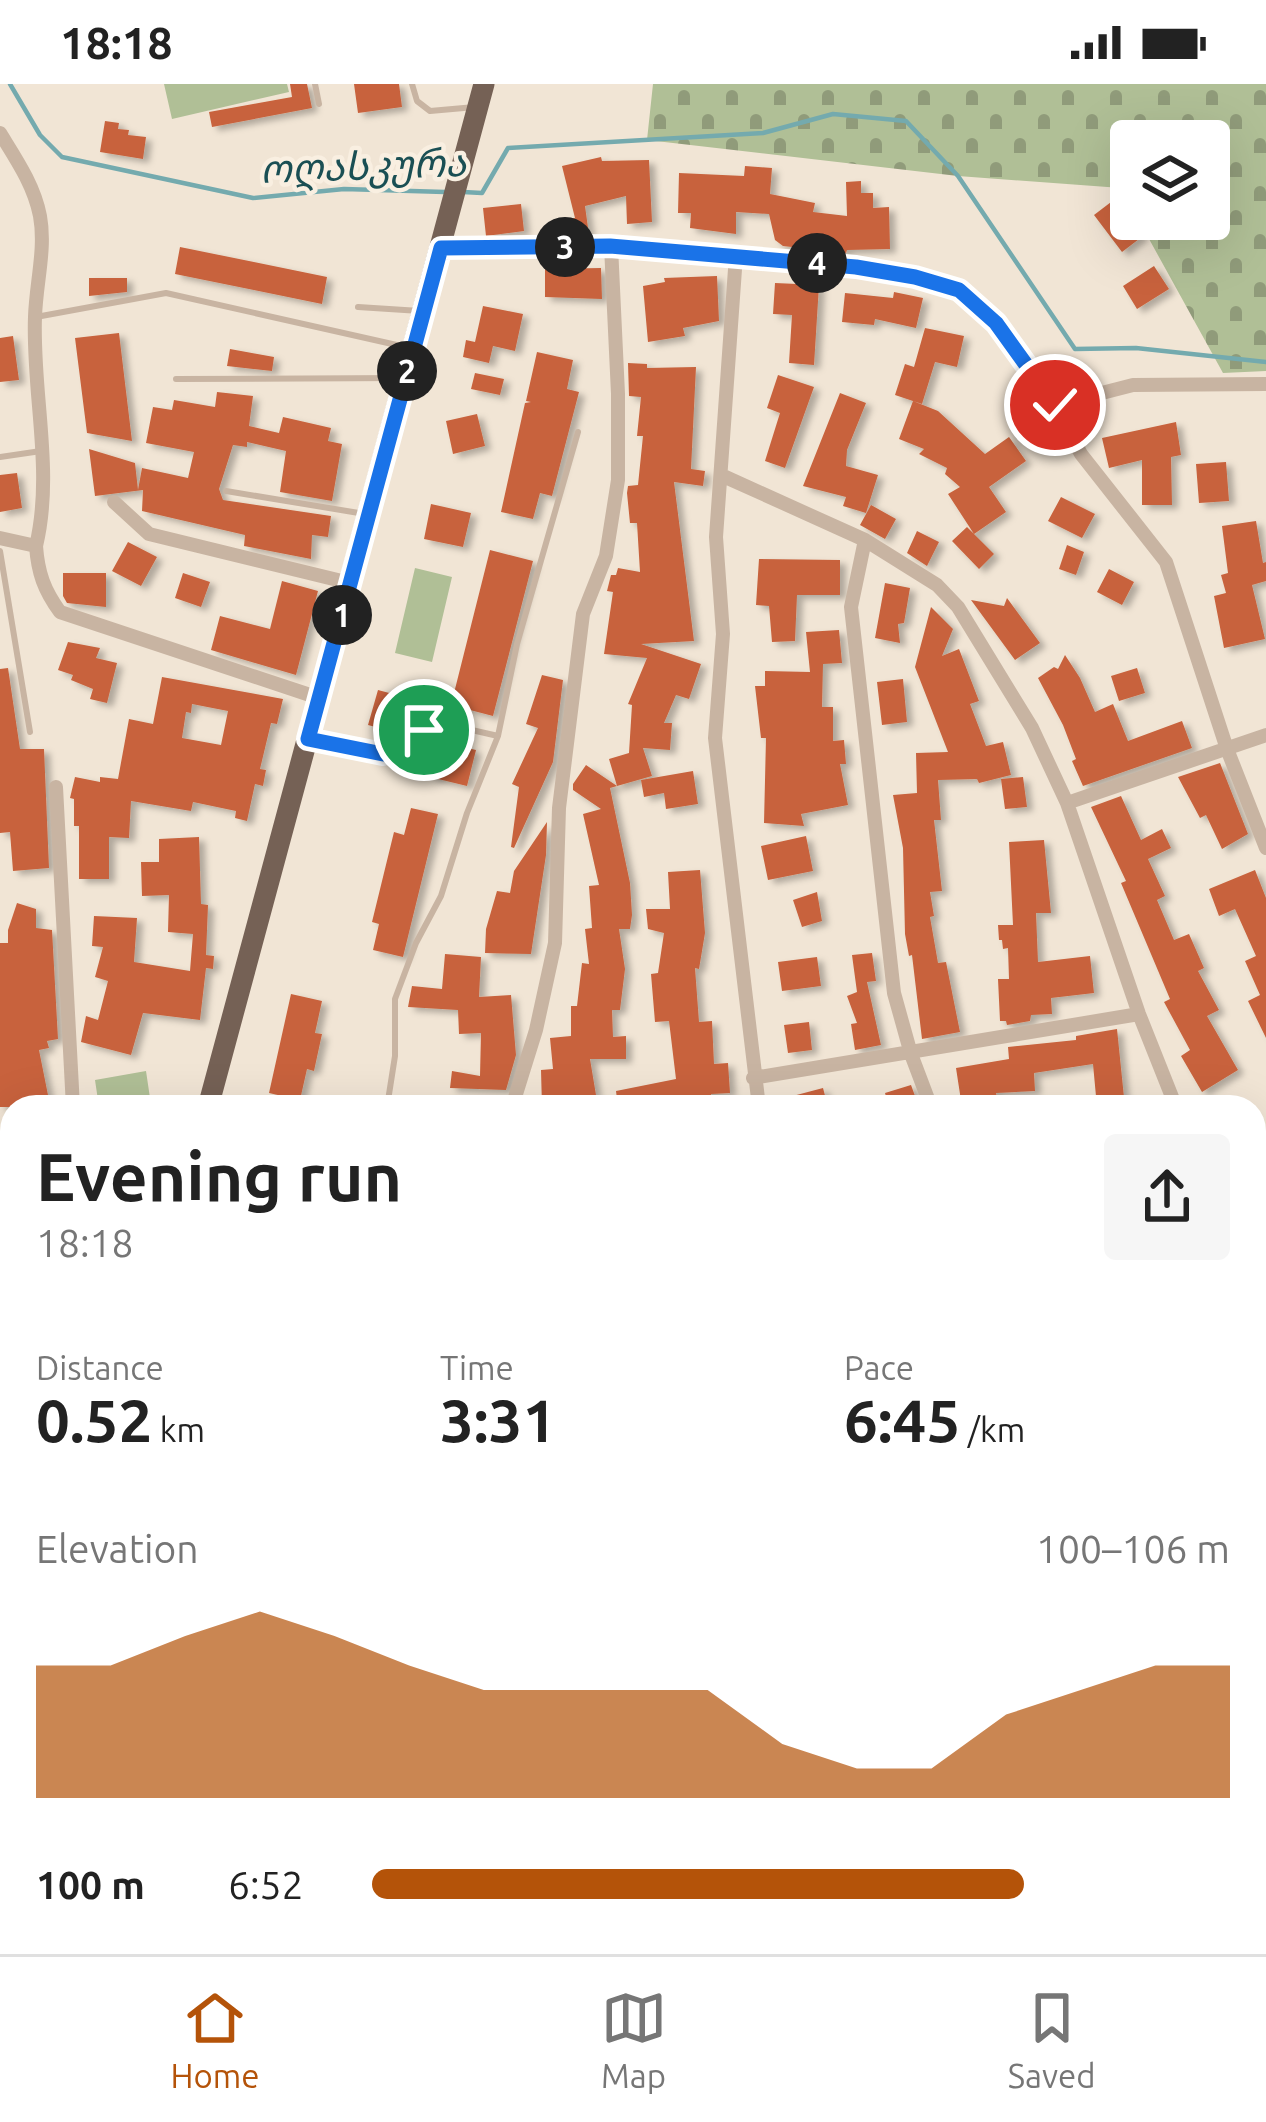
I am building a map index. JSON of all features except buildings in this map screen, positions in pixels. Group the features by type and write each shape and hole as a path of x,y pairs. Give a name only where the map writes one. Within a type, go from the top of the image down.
{"main road":[{"path":"211,1095 484,84"}],"street":[{"path":"0,133 24,172 40,217 34,317 44,513 36,546 42,582 61,612 319,698"},
{"path":"441,248 610,246 736,255 856,267 959,290 996,323 1055,405 1081,454 1166,562 1227,748 1266,848"},
{"path":"516,1095 555,943 559,808 583,614 606,556 618,480 610,246"},
{"path":"736,255 716,537 723,634 715,738 757,1095"},
{"path":"1055,405 1133,385 1266,384"},
{"path":"722,475 865,540 937,585 958,607 1032,728 1067,803 1138,1014 1171,1095"},
{"path":"114,502 149,534 350,583"},
{"path":"0,538 36,546"},
{"path":"865,540 851,608 894,993 927,1095"},
{"path":"1067,803 1266,735"},
{"path":"56,787 72,1095"},
{"path":"753,1078 1138,1014"}],"lane":[{"path":"315,84 319,104"},
{"path":"412,84 417,101 430,111 478,107"},
{"path":"34,317 166,293 413,349"},
{"path":"358,307 424,311"},
{"path":"176,379 406,378"},
{"path":"389,1095 395,1056 395,999 416,943 441,896 498,736 518,644 578,432"},
{"path":"0,457 41,451"},
{"path":"226,491 369,514"},
{"path":"0,551 30,732"},
{"path":"308,739 383,754 424,730 463,728 498,736"}],"green space":[{"path":"164,84 287,84 289,92 172,119"},
{"path":"653,84 1266,84 1266,371 1223,373 1150,240 1230,240 1230,120 1110,120 1110,187 958,176 647,140"},
{"path":"415,568 452,577 432,662 395,653"},
{"path":"146,1071 150,1095 97,1095 95,1080"}],"waterway":[{"name":"ოღასკურა","path":"10,84 40,135 62,157 253,198 344,189 445,192"},
{"name":"ოღასკურა","path":"463,192 482,193 508,148 763,133 833,114 906,121 958,176 1075,349 1136,348 1266,362"}],"route":[{"path":"424,730 383,754 308,739 441,248 610,246 856,267 915,277 959,290 996,323 1055,405"}]}
